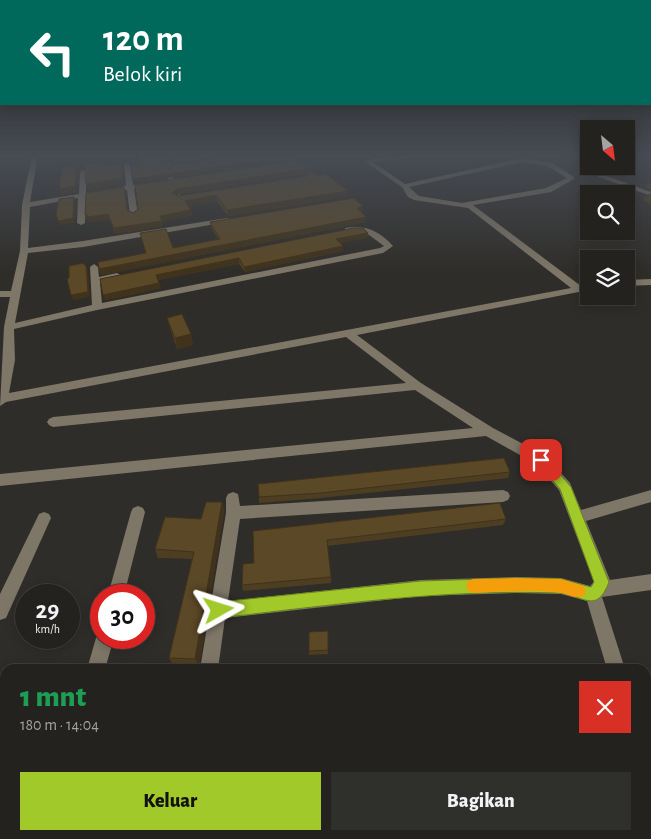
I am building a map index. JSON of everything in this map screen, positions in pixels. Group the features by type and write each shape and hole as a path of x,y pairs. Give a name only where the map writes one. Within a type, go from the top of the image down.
{"street":[{"path":"1,400 6,387 9,360 9,327 24,251 28,194"},
{"path":"26,204 88,194"},
{"path":"130,194 134,215"},
{"path":"177,194 182,208"},
{"path":"410,194 417,198 465,204 533,194"},
{"path":"81,224 82,195"},
{"path":"179,198 189,196"},
{"path":"465,204 580,285"},
{"path":"24,251 83,244 232,219"},
{"path":"9,327 97,307 383,250 389,246 370,229 366,228 335,233"},
{"path":"94,267 97,307"},
{"path":"95,281 124,275"},
{"path":"635,283 651,282"},
{"path":"1,400 580,289"},
{"path":"0,294 15,294"},
{"path":"348,333 417,386 488,431 541,460 565,487 602,582 596,593 615,664"},
{"path":"53,422 417,386"},
{"path":"0,480 488,431"},
{"path":"210,664 233,506 503,496"},
{"path":"577,517 651,496"},
{"path":"119,584 138,512"},
{"path":"0,612 44,518"},
{"path":"219,610 421,588 516,585 561,586 596,593 651,582"},
{"path":"97,664 101,649"}],"building":[{"path":"86,194 125,194 127,210 133,213 138,209 136,194 174,194 178,196 190,194 328,194 227,210 216,195 185,201 191,210 160,216 162,221 114,228 108,214 87,217 87,214 85,215"},
{"path":"74,197 73,218 58,221 56,214 59,199"},
{"path":"354,198 363,206 357,208 366,217 99,269 98,262 146,253 140,233 166,229 173,248 220,239 210,222"},
{"path":"354,228 363,228 368,233 336,239 343,246 244,267 239,258 156,275 159,283 103,295 100,279"},
{"path":"84,263 86,265 88,292 71,295 67,279 69,278 69,266"},
{"path":"182,314 191,334 175,338 167,318"},
{"path":"504,458 510,472 321,493 259,497 258,484"},
{"path":"206,502 222,502 195,659 169,658 194,552 155,549 165,517 201,519"},
{"path":"500,503 506,519 327,540 331,577 242,585 243,564 254,563 253,531"},
{"path":"328,631 328,650 309,651 309,632"}],"slow traffic":[{"path":"473,586 561,586 579,591"}],"route":[{"path":"219,610 421,588 516,585 561,586 593,595 602,582 565,487 541,460"}]}
